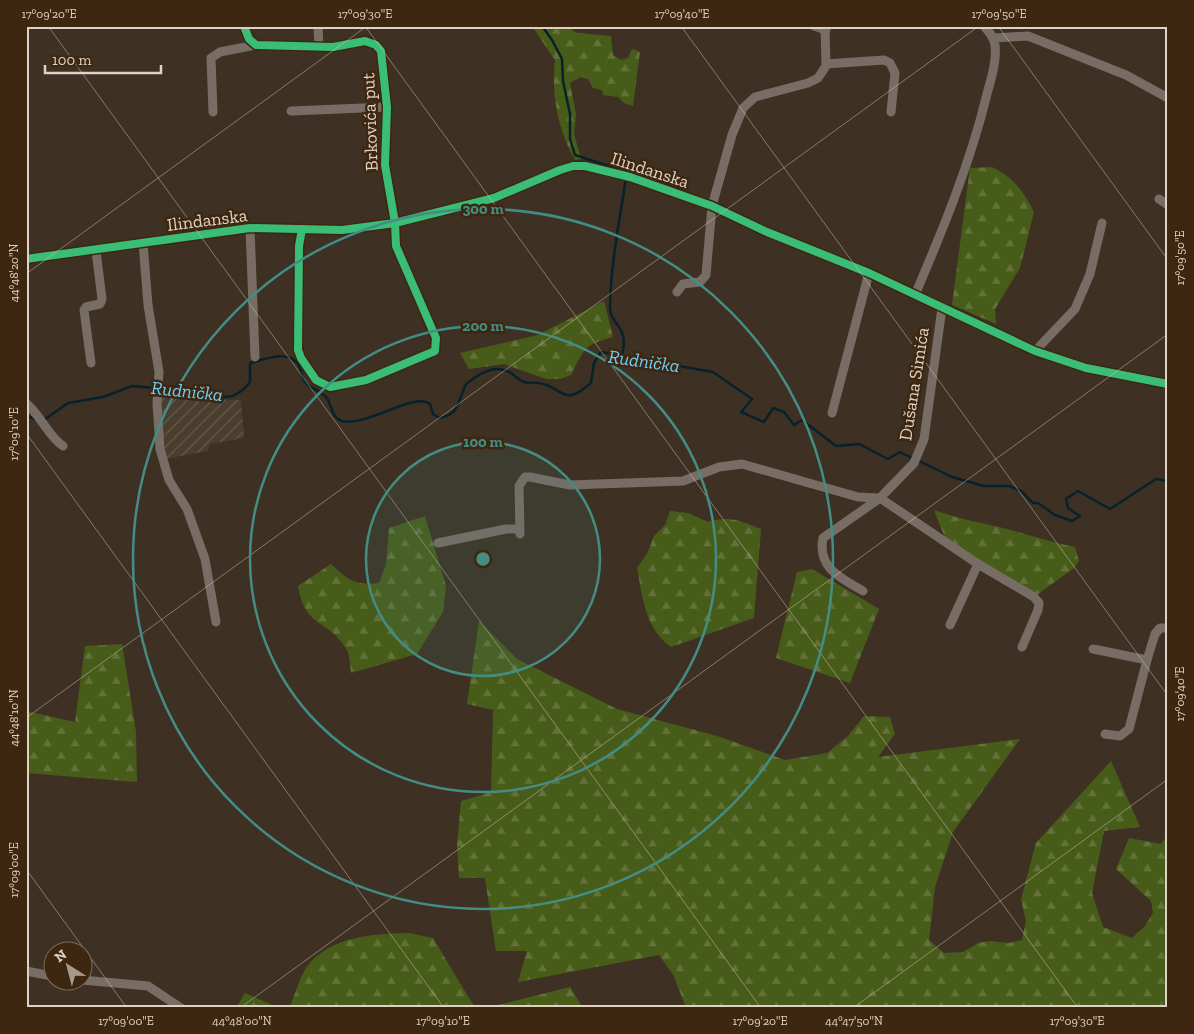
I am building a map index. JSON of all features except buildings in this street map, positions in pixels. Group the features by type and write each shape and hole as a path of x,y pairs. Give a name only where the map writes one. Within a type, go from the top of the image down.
{"street":[{"path":"244,26 249,39 256,45"},
{"path":"318,26 319,47"},
{"path":"677,292 686,283 700,282 706,274 712,206 732,134 747,104 759,95 813,82 823,72 826,64 826,28 814,26"},
{"path":"915,295 966,169 979,128 995,64 996,46 994,38 984,26"},
{"path":"994,38 1028,36 1126,75 1168,98"},
{"name":"Brkovića put","path":"213,112 211,58 220,52 256,45 319,47 365,41 376,45 382,56 387,107 385,164 398,252 436,338 437,346 431,353 379,375 330,387 316,380 301,358 298,350 302,229"},
{"path":"826,64 884,60 890,63 895,73 891,112"},
{"path":"290,111 387,107"},
{"name":"Ilindanska","path":"26,259 96,251 250,228 342,230 395,223 454,210 494,198 569,167 585,166 626,176 712,206 766,232 869,274 1034,351 1094,370 1168,384"},
{"path":"1159,200 1168,205"},
{"path":"1034,351 1075,309 1090,274 1102,223"},
{"path":"250,228 254,357"},
{"path":"143,243 148,305 159,372 157,413 164,468 187,509 205,559 216,622"},
{"path":"92,362 84,310 86,306 100,304 102,300 96,251"},
{"path":"832,413 869,274"},
{"name":"Dušana Simića","path":"864,591 837,576 824,562 821,550 823,538 880,498 914,463 920,453 924,439 942,308"},
{"path":"26,403 46,424 55,440 64,446"},
{"path":"438,543 506,529 520,531 519,486 521,480 530,476 570,485 683,481 719,467 742,464 858,497 880,498 978,564 1034,597 1039,603 1038,610 1022,647"},
{"path":"950,625 978,564"},
{"path":"1105,734 1120,736 1129,729 1155,634 1160,628 1168,628"},
{"path":"1093,649 1147,660"},
{"path":"26,971 42,974"},
{"path":"92,981 148,986 181,1008"}],"shaded area":[{"path":"176,391 206,399 241,400 244,438 210,444 208,451 165,459 160,405 162,393"}],"green space":[{"path":"532,26 564,26 578,33 611,36 613,55 621,60 628,58 632,49 640,52 633,106 624,103 618,97 603,95 602,90 593,88 588,79 581,77 570,83 576,114 574,134 581,159 575,160 560,124 555,99 555,60"},
{"path":"992,167 1012,180 1034,212 1020,268 995,309 996,324 952,305 970,168"},
{"path":"604,301 613,337 589,346 582,354 571,375 560,379 546,379 504,364 469,369 460,353 538,335"},
{"path":"934,510 958,518 1075,547 1079,561 1074,568 1034,597 947,543"},
{"path":"670,511 688,513 708,522 722,519 735,520 761,529 754,618 671,647 662,639 650,622 646,612 637,568 647,554 654,536 665,525"},
{"path":"425,516 446,586 443,612 417,654 351,673 347,650 333,633 306,610 301,600 298,586 331,564 352,581 364,584 379,583 386,564 389,528"},
{"path":"812,569 879,609 850,683 776,658 797,572"},
{"path":"479,621 517,659 617,709 717,736 785,760 827,753 848,736 864,716 890,717 895,734 878,757 1020,739 953,832 935,887 929,940 944,953 963,952 978,943 990,941 1008,943 1022,940 1026,921 1021,899 1036,843 1111,761 1140,827 1104,831 1092,893 1103,927 1132,938 1145,926 1153,913 1151,901 1116,869 1129,838 1161,844 1168,834 1168,1008 686,1008 674,976 659,955 518,982 527,951 496,951 485,878 459,878 457,844 461,801 491,792 493,710 467,704"},
{"path":"122,644 136,732 137,782 26,773 26,711 75,722 85,646"},
{"path":"409,933 433,938 475,1008 289,1008 306,968 327,949 339,943 367,936"},
{"path":"570,987 583,1008 486,1008"},
{"path":"245,993 279,1008 236,1008"}],"waterway":[{"path":"542,26 562,59 563,81 570,114 570,139 575,155 627,172 614,256 610,306 611,315 623,336 622,356"},
{"name":"Rudnička","path":"161,388 186,388 214,396 232,396 241,391 250,382 250,363 283,356 295,361 305,382 326,397 334,415 339,420 353,421 364,419 402,405 423,401 430,404 433,414 439,418 451,414 455,410 466,384 481,373 493,369 505,370 524,382 548,385 564,394 574,394 591,383 594,363 601,352 713,372 752,399 741,412 764,422 773,408 784,412 794,425 802,420 836,446 859,444 888,459 900,452 912,458"},
{"name":"Rudnička","path":"44,420 68,403 103,397 132,386 155,388"},
{"name":"Rudnička","path":"26,416 38,420"},
{"name":"Rudnička","path":"917,460 952,477 984,486 1009,486 1021,491 1033,503 1038,503 1055,515 1072,521 1080,516 1068,508 1066,499 1078,491 1110,509 1156,479 1168,481"}],"cycle path":[{"path":"244,26 249,39 256,45 333,47 365,41 376,45 381,51 387,107 385,165 395,223 396,246 436,338 435,351 366,380 330,387 316,380 301,358 298,350 299,246 302,229"},
{"path":"26,259 250,228 342,230 395,223 494,198 560,170 573,166 585,166 630,177 712,206 767,232 869,273 1035,351 1086,368 1168,384"}]}
